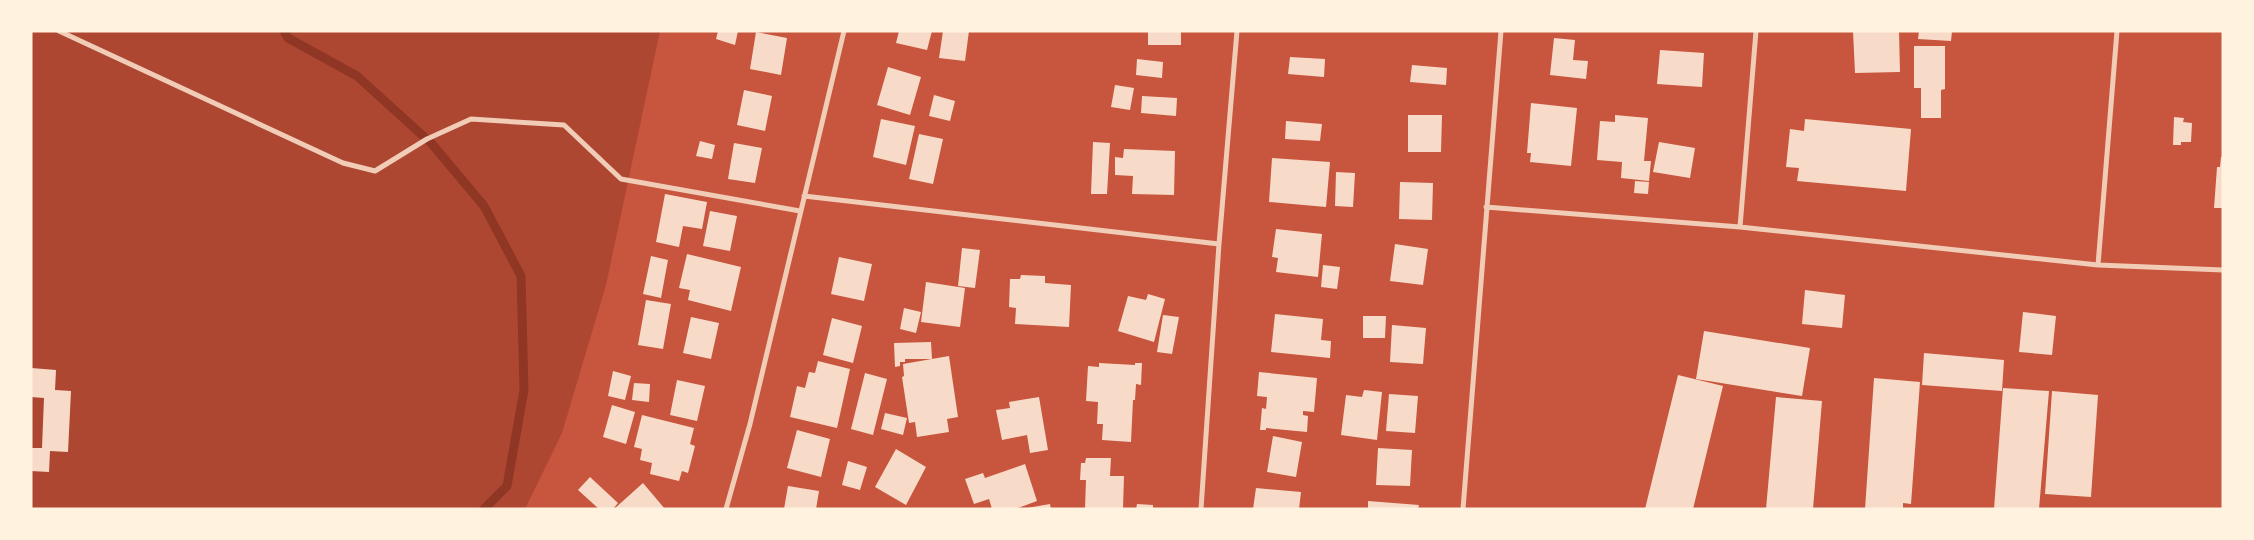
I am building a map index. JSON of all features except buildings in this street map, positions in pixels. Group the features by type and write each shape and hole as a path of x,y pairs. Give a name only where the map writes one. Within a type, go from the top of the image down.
{"street":[{"path":"59,31 344,163 375,171 427,139 471,119 564,125 621,179 800,211"},
{"path":"726,509 750,424 844,31"},
{"path":"1201,509 1219,244 1237,31"},
{"path":"1463,509 1501,31"},
{"path":"1740,227 1756,31"},
{"path":"2098,265 2117,31"},
{"path":"804,196 1219,244"},
{"path":"1486,207 1740,227 2098,265 2223,270"}],"shaded area":[{"path":"31,31 660,31 606,285 562,433 525,509 31,509"}],"waterway":[{"path":"284,31 288,38 357,76 432,144 484,206 521,276 524,390 507,486 484,509"}]}
